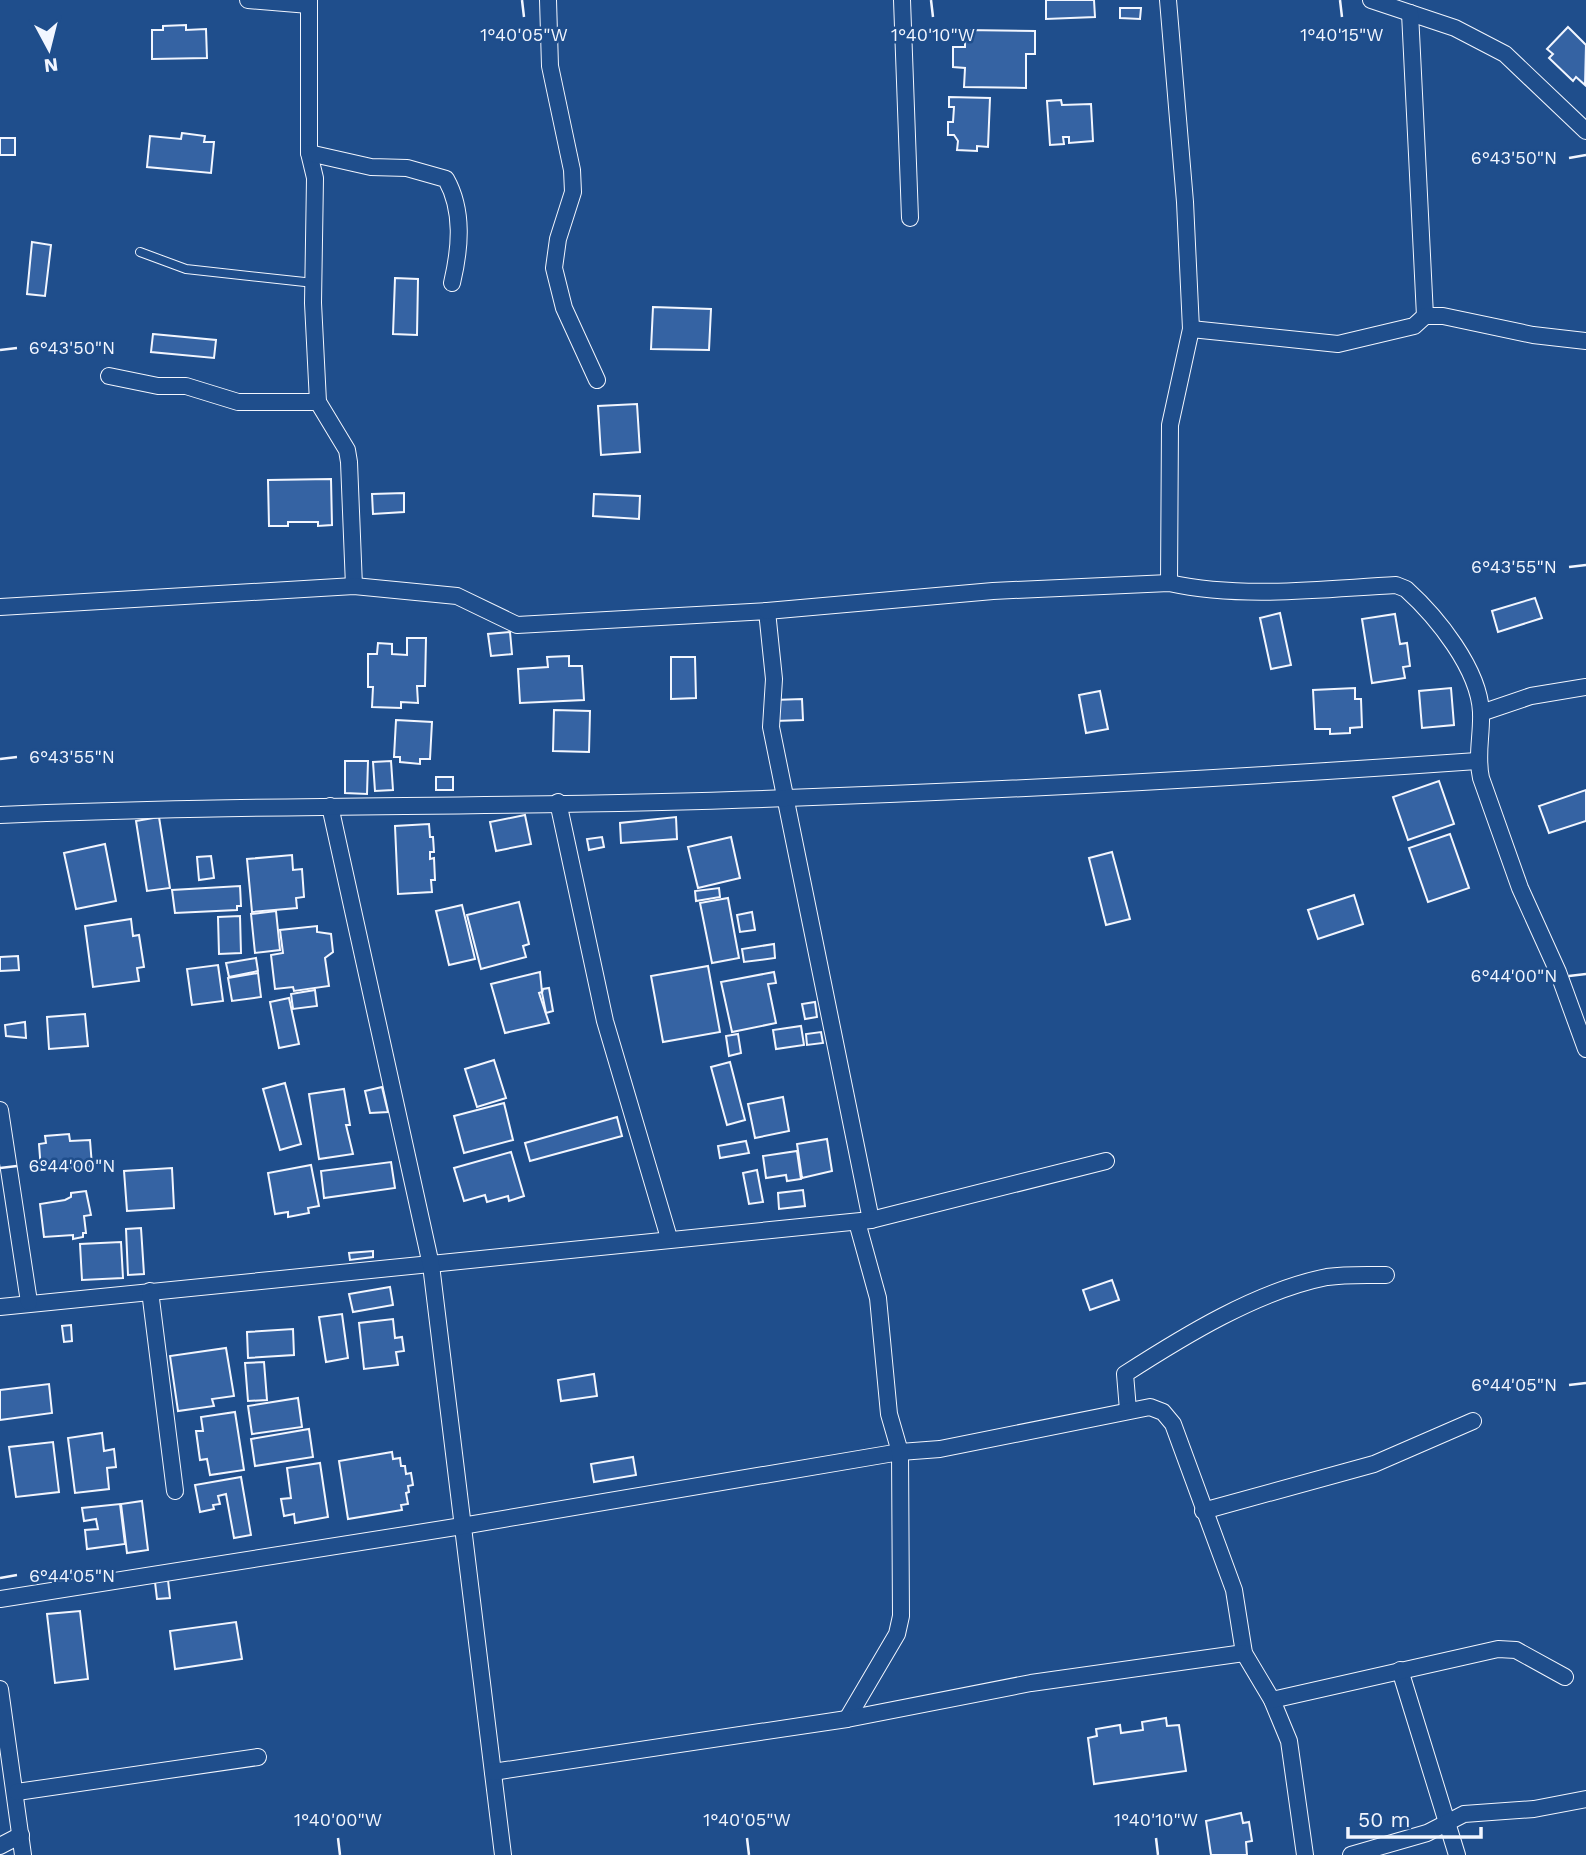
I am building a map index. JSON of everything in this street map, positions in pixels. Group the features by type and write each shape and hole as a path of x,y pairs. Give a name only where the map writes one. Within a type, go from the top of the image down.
{"street":[{"path":"248,0 309,2 309,153 315,178 314,283 318,402 346,450 349,462 354,586"},
{"path":"548,0 550,66 572,170 573,192 558,239 554,268 564,308 597,380"},
{"path":"902,0 910,218"},
{"path":"1168,0 1185,202 1191,329 1171,425 1169,583"},
{"path":"1371,0 1455,29 1505,54 1586,131"},
{"path":"1410,13 1425,316"},
{"path":"309,153 372,167 407,169 446,179 454,192 460,246 452,283"},
{"path":"1191,329 1338,344 1414,326 1425,316 1443,316 1532,334 1586,341"},
{"path":"109,376 158,386 186,386 238,402 318,402"},
{"path":"0,607 354,586 457,596 517,625 767,611 993,591 1169,583 1193,588 1271,592 1396,585 1406,589 1464,659 1478,692 1481,713 1477,761 1520,888 1558,972 1586,1049"},
{"path":"767,611 774,679 771,727 878,1298 889,1414 900,1452 901,1616 897,1634 847,1719"},
{"path":"1481,713 1531,696 1586,687"},
{"path":"0,815 122,809 786,799 1305,774 1477,761"},
{"path":"558,802 605,1021 669,1238"},
{"path":"330,806 431,1265 503,1855"},
{"path":"0,1110 29,1302"},
{"path":"0,1307 29,1302 431,1265 669,1238 864,1221 1106,1161"},
{"path":"1128,1410 1125,1374 1208,1323 1303,1283 1330,1277 1387,1275"},
{"path":"150,1291 174,1491"},
{"path":"0,1599 462,1526 900,1452 940,1449 1150,1407 1163,1412 1173,1424 1234,1590 1244,1653 1272,1700 1289,1741 1305,1855"},
{"path":"1203,1511 1374,1464 1473,1421"},
{"path":"1272,1700 1507,1648 1564,1677"},
{"path":"493,1772 847,1719 1031,1683 1244,1653"},
{"path":"1400,1670 1457,1855"},
{"path":"1,1695 23,1855"},
{"path":"16,1792 258,1757"},
{"path":"1351,1855 1427,1833 1457,1817 1475,1812 1534,1809 1586,1799"},
{"path":"0,1846 21,1835"}],"lane":[{"path":"140,252 186,269 314,283"}],"building":[{"path":"1046,0 1094,0 1095,17 1046,19"},
{"path":"1120,8 1141,8 1140,19 1120,18"},
{"path":"186,25 186,30 206,29 207,58 152,59 152,30 163,30 163,26"},
{"path":"1568,27 1586,45 1585,85 1576,77 1573,81 1549,58 1553,54 1547,49"},
{"path":"965,30 1035,31 1035,54 1026,54 1026,88 964,87 965,68 953,67 953,47 965,47"},
{"path":"949,97 990,98 988,147 977,146 977,151 957,150 958,141 954,135 948,135 948,122 953,122 954,107 949,107"},
{"path":"1061,100 1062,105 1091,104 1093,141 1069,143 1069,137 1063,137 1064,144 1050,145 1047,101"},
{"path":"182,133 205,136 204,142 214,142 211,173 147,167 150,136 181,139"},
{"path":"0,138 15,138 15,155 0,155"},
{"path":"32,242 51,245 45,296 27,294"},
{"path":"395,278 418,279 417,335 393,334"},
{"path":"653,307 711,309 709,350 651,349"},
{"path":"153,334 216,340 214,358 151,352"},
{"path":"637,404 640,452 601,455 598,406"},
{"path":"331,479 332,525 288,522 288,526 269,526 268,480"},
{"path":"404,493 404,512 373,514 372,494"},
{"path":"594,494 640,496 639,519 593,516"},
{"path":"1535,598 1542,618 1498,632 1492,611"},
{"path":"1280,613 1291,665 1271,669 1260,618"},
{"path":"1395,614 1400,644 1407,643 1410,666 1403,667 1405,678 1372,683 1362,619"},
{"path":"510,632 512,654 491,656 488,634"},
{"path":"407,638 426,638 425,686 417,686 418,703 401,702 401,708 372,707 373,687 368,687 368,654 377,654 378,643 392,644 392,654 407,655"},
{"path":"569,656 569,666 582,666 584,700 520,703 518,669 548,667 547,657"},
{"path":"671,657 695,657 696,698 671,699"},
{"path":"1355,688 1355,699 1361,699 1362,727 1350,728 1350,733 1330,734 1330,729 1315,729 1313,690"},
{"path":"1451,688 1454,725 1422,728 1419,691"},
{"path":"1100,691 1108,729 1086,733 1079,695"},
{"path":"802,699 803,720 775,721 774,700"},
{"path":"554,710 590,711 589,752 553,751"},
{"path":"396,720 432,722 430,759 420,759 420,764 400,762 400,757 394,757"},
{"path":"345,761 368,761 367,794 345,793"},
{"path":"391,761 393,790 375,791 373,762"},
{"path":"436,777 453,777 453,790 436,790"},
{"path":"1439,781 1454,824 1408,840 1393,797"},
{"path":"1586,790 1586,821 1549,833 1539,806"},
{"path":"525,815 531,844 496,851 490,822"},
{"path":"159,817 170,888 147,891 136,821"},
{"path":"676,817 677,839 621,843 620,823"},
{"path":"429,824 434,852 430,852 430,859 434,858 435,880 431,880 432,892 398,894 395,826"},
{"path":"1450,834 1469,888 1428,902 1409,848"},
{"path":"602,837 604,847 589,850 587,839"},
{"path":"731,837 740,878 698,888 688,847"},
{"path":"105,844 116,901 76,909 64,853"},
{"path":"1112,852 1130,919 1106,925 1089,858"},
{"path":"292,855 293,870 302,869 304,897 296,898 297,908 252,912 247,859"},
{"path":"211,856 214,878 199,880 197,857"},
{"path":"240,886 241,906 237,906 237,910 175,913 172,890"},
{"path":"719,888 720,897 696,901 695,891"},
{"path":"1354,895 1363,924 1318,939 1308,910"},
{"path":"728,898 739,958 712,963 700,903"},
{"path":"519,902 529,944 523,946 526,957 481,969 467,915"},
{"path":"462,905 475,959 449,965 436,911"},
{"path":"276,911 280,950 255,953 251,914"},
{"path":"752,912 755,930 740,932 737,915"},
{"path":"240,916 241,953 219,954 218,917"},
{"path":"131,919 133,936 139,935 144,967 137,968 139,981 93,987 85,926"},
{"path":"317,926 317,932 331,934 333,952 325,958 329,986 294,991 293,987 275,989 271,955 283,953 280,930"},
{"path":"774,944 775,958 744,962 742,949"},
{"path":"18,956 19,970 0,971 0,957"},
{"path":"256,958 258,971 229,977 226,963"},
{"path":"218,965 223,1001 192,1005 187,969"},
{"path":"708,966 720,1032 663,1042 651,976"},
{"path":"540,972 542,992 539,993 549,1023 505,1033 491,984"},
{"path":"774,972 776,983 768,984 776,1023 732,1032 721,982"},
{"path":"258,973 261,997 232,1001 228,978"},
{"path":"549,988 553,1011 546,1013 542,993 543,989"},
{"path":"315,990 317,1006 293,1009 291,994"},
{"path":"289,998 299,1044 279,1048 270,1002"},
{"path":"815,1002 817,1017 805,1019 802,1004"},
{"path":"85,1014 88,1046 49,1049 47,1017"},
{"path":"25,1022 26,1038 6,1036 5,1025"},
{"path":"801,1026 804,1045 776,1049 773,1030"},
{"path":"821,1032 823,1043 807,1045 806,1034"},
{"path":"738,1034 741,1053 729,1056 726,1036"},
{"path":"494,1060 506,1098 477,1107 465,1069"},
{"path":"730,1062 745,1120 727,1125 711,1067"},
{"path":"285,1083 301,1144 280,1150 263,1089"},
{"path":"382,1087 388,1112 370,1113 365,1091"},
{"path":"344,1089 350,1125 346,1125 353,1154 319,1159 309,1094"},
{"path":"783,1097 789,1131 755,1138 748,1104"},
{"path":"504,1103 513,1140 464,1153 454,1116"},
{"path":"617,1117 622,1136 530,1161 525,1143"},
{"path":"69,1134 70,1141 90,1140 92,1166 41,1170 39,1144 46,1143 45,1136"},
{"path":"827,1139 832,1171 802,1178 797,1144"},
{"path":"746,1141 749,1153 720,1158 718,1146"},
{"path":"797,1151 801,1179 787,1181 786,1175 766,1178 763,1156"},
{"path":"511,1152 524,1196 509,1201 508,1196 487,1202 485,1195 464,1201 454,1168"},
{"path":"391,1162 395,1188 324,1198 321,1171"},
{"path":"311,1165 319,1206 308,1208 309,1213 288,1217 288,1212 275,1214 268,1173"},
{"path":"172,1168 174,1208 127,1211 124,1171"},
{"path":"757,1170 763,1202 749,1204 743,1173"},
{"path":"803,1190 805,1206 779,1209 778,1193"},
{"path":"86,1191 91,1215 84,1216 86,1233 83,1233 83,1237 44,1237 40,1204 65,1200 71,1197 71,1193"},
{"path":"141,1228 144,1274 128,1275 126,1229"},
{"path":"121,1242 123,1278 82,1280 80,1244"},
{"path":"373,1251 373,1257 350,1260 349,1253"},
{"path":"1112,1280 1119,1300 1090,1310 1083,1290"},
{"path":"390,1287 393,1305 353,1312 349,1294"},
{"path":"342,1314 348,1358 326,1362 319,1317"},
{"path":"393,1319 395,1338 402,1337 404,1351 396,1352 398,1365 364,1369 359,1323"},
{"path":"71,1325 72,1341 64,1342 62,1326"},
{"path":"293,1329 294,1355 248,1358 247,1332"},
{"path":"226,1348 234,1396 212,1399 214,1406 178,1411 170,1356"},
{"path":"264,1362 267,1400 248,1401 245,1363"},
{"path":"594,1374 597,1396 561,1401 558,1380"},
{"path":"49,1384 52,1413 0,1420 0,1390"},
{"path":"298,1398 302,1427 252,1434 248,1406"},
{"path":"235,1412 244,1470 210,1475 207,1459 200,1460 196,1431 203,1431 201,1417"},
{"path":"309,1429 313,1457 255,1466 251,1439"},
{"path":"102,1433 104,1451 114,1449 116,1467 107,1468 109,1489 75,1493 68,1438"},
{"path":"53,1442 59,1492 16,1497 9,1447"},
{"path":"392,1452 393,1459 400,1458 406,1474 411,1473 413,1485 408,1486 409,1492 406,1493 408,1504 401,1505 402,1510 348,1519 339,1461"},
{"path":"633,1457 636,1475 594,1482 591,1464"},
{"path":"320,1463 328,1517 295,1523 294,1514 284,1516 281,1499 291,1498 287,1468"},
{"path":"241,1477 251,1535 234,1538 226,1494 218,1496 220,1504 213,1505 214,1509 200,1512 195,1485"},
{"path":"142,1501 148,1550 127,1553 121,1504"},
{"path":"120,1504 125,1544 87,1549 85,1530 98,1529 96,1519 84,1521 82,1508"},
{"path":"168,1580 170,1598 157,1599 155,1582"},
{"path":"80,1611 88,1679 55,1683 47,1614"},
{"path":"236,1622 242,1659 175,1669 170,1631"},
{"path":"1166,1718 1167,1726 1179,1725 1186,1771 1094,1784 1088,1738 1097,1736 1096,1729 1120,1725 1121,1733 1143,1730 1142,1722"},
{"path":"1241,1813 1243,1823 1249,1822 1252,1841 1246,1842 1247,1855 1211,1855 1206,1821"}]}
